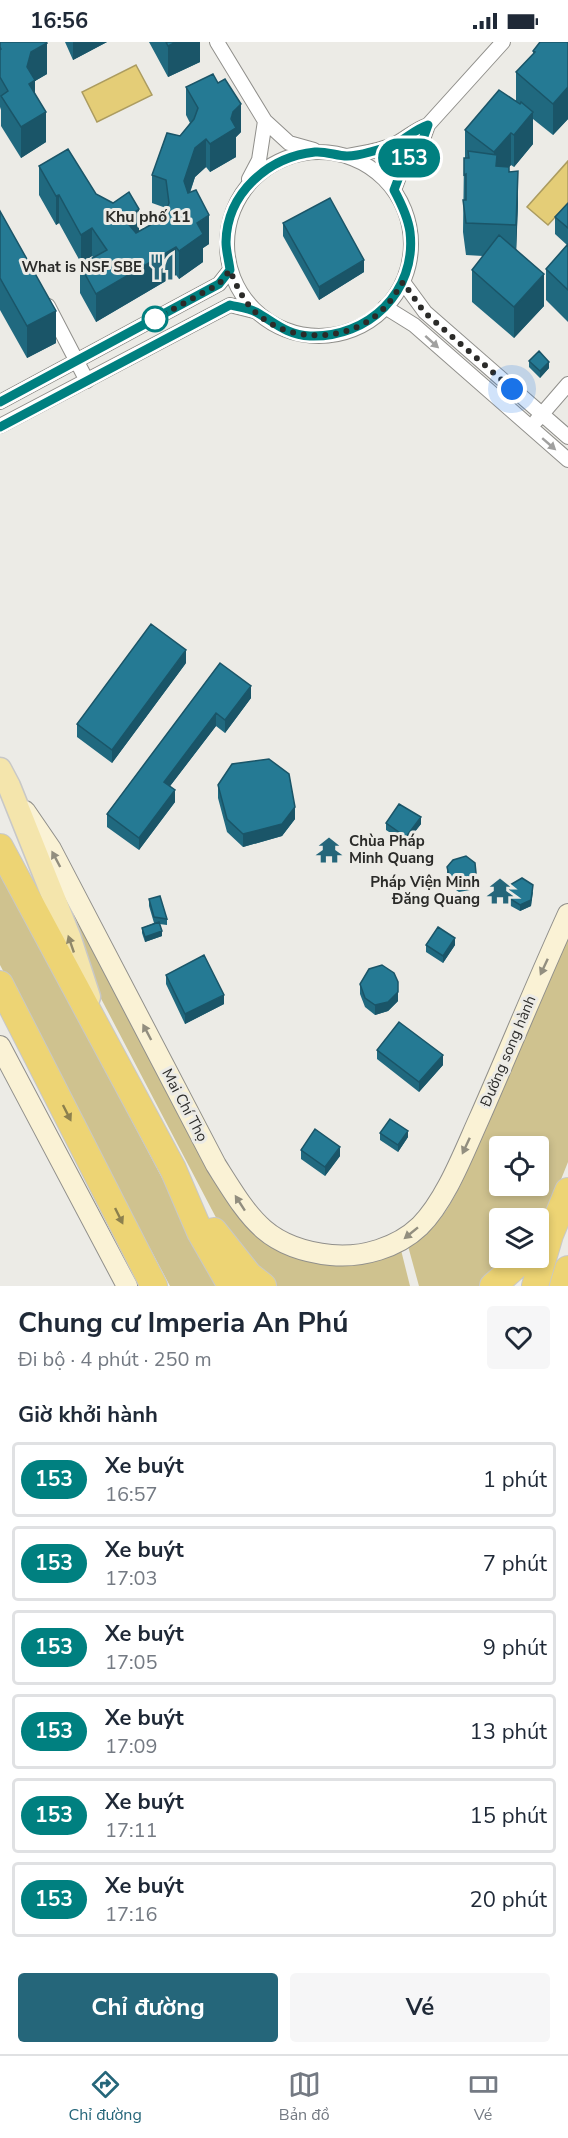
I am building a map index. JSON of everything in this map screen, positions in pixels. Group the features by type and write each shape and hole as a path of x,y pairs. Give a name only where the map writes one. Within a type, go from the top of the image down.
{"highway":[{"name":"Mai Chí Thọ","path":"0,847 177,1178"},
{"path":"0,984 154,1286"},
{"path":"177,1178 223,1244 249,1275 263,1286"},
{"path":"177,1178 200,1232 231,1286"},
{"path":"536,1286 568,1191"},
{"path":"493,1286 513,1268"},
{"path":"563,1286 568,1269"}],"main road":[{"name":"Mai Chí Thọ","path":"4,777 69,936 90,999 98,1032"},
{"name":"Mai Chí Thọ","path":"4,777 51,849 216,1165 243,1209 260,1227 279,1241 297,1249 340,1256 365,1253 390,1246 407,1237 421,1225 446,1186"},
{"name":"Đường song hành","path":"446,1186 473,1131 568,914"},
{"name":"Mai Chí Thọ","path":"90,999 208,1223"},
{"path":"0,1011 41,1062"},
{"path":"0,1046 127,1286"},
{"path":"0,1068 115,1286"}],"street":[{"path":"217,42 265,121 289,143 318,152 347,156 395,144 415,130 428,125"},
{"path":"394,190 402,169 423,139 428,125 503,42"},
{"path":"265,121 259,160 231,214 226,242 230,270 239,292 254,311 279,328 308,336 337,334 365,324 385,307 403,282 410,254 410,232 405,210 394,190 373,169 347,156"},
{"path":"244,189 265,169 290,156 318,152"},
{"path":"0,402 219,284 230,270"},
{"path":"403,282 424,312 568,438"},
{"path":"40,291 87,381"},
{"path":"0,426 230,305 254,311"},
{"path":"385,307 414,325 568,460"},
{"path":"530,428 568,384"}],"shaded area":[{"path":"136,65 152,95 97,122 82,92"},
{"path":"568,161 568,203 548,225 527,207"},
{"path":"49,856 272,1245 401,1250 410,1286 273,1286 222,1229 86,970"},
{"path":"0,871 219,1286 170,1286 0,965"},
{"path":"568,933 568,1162 558,1187 548,1208 489,1208 489,1268 505,1268 486,1286 419,1286 408,1246 439,1220 460,1186"}],"building":[{"path":"0,42 47,43 31,52 27,67 35,80 29,84 46,112 21,127 1,96 8,91 0,77"},
{"path":"540,42 568,42 568,87 553,104 516,72 535,52 533,51"},
{"path":"213,74 218,83 225,79 241,104 233,112 231,119 236,128 210,144 206,139 195,148 184,181 188,193 196,190 209,215 197,223 203,234 179,251 176,247 96,294 80,265 107,250 92,228 81,235 59,195 56,196 39,166 68,149 96,194 113,203 129,192 139,209 124,219 136,233 163,218 169,203 166,180 152,175 167,133 180,136 194,119 198,108 186,87"},
{"path":"499,90 520,104 521,102 533,112 514,135 511,133 494,152 465,130"},
{"path":"468,151 497,155 496,166 509,167 509,172 518,171 516,225 466,223 463,200 466,200 464,158 469,158"},
{"path":"330,198 364,260 319,287 283,223"},
{"path":"568,203 568,228 555,217"},
{"path":"0,211 56,311 27,326 0,278"},
{"path":"499,235 544,274 514,307 472,270"},
{"path":"568,244 568,290 546,269"},
{"path":"539,351 549,362 540,371 529,361"},
{"path":"151,624 186,650 112,750 77,724"},
{"path":"220,663 251,686 225,720 216,713 164,782 175,790 139,838 107,814"},
{"path":"269,759 289,774 295,807 282,824 243,834 227,819 218,785 232,764"},
{"path":"399,804 421,817 406,837 386,823"},
{"path":"466,856 475,863 476,873 470,883 459,885 450,879 447,867 453,860"},
{"path":"522,878 533,885 531,900 520,905 509,898 510,885"},
{"path":"160,896 167,919 154,917 149,899"},
{"path":"159,922 162,931 145,937 142,928"},
{"path":"438,927 455,938 443,956 426,945"},
{"path":"204,955 224,995 185,1014 166,975"},
{"path":"382,965 394,973 398,982 398,992 388,1002 375,1005 365,998 360,984 369,969"},
{"path":"399,1022 443,1055 419,1082 377,1050"},
{"path":"390,1119 408,1131 398,1145 380,1133"},
{"path":"315,1129 340,1147 325,1167 301,1150"}],"bus line":[{"name":"153","path":"0,402 219,284 230,270 226,242 231,214 244,189 265,169 290,156 318,152 347,156 370,152 395,144 415,130 428,125 423,139 402,169 394,190 405,210 410,232 410,254 403,282 387,306 365,324 337,334 308,336 279,328 254,311 230,305 0,427"}],"place":[{"name":"What is NSF SBE","path":"162,267"},
{"name":"Chùa Pháp Minh Quang","path":"329,850"},
{"name":"Pháp Viện Minh Đăng Quang","path":"500,891"}],"district":[{"name":"Khu phố 11","path":"148,217"}],"route":[{"path":"155,319 219,284 230,270 239,292 254,311 279,328 308,336 337,334 365,324 387,306 403,282 424,312 512,389"}]}
